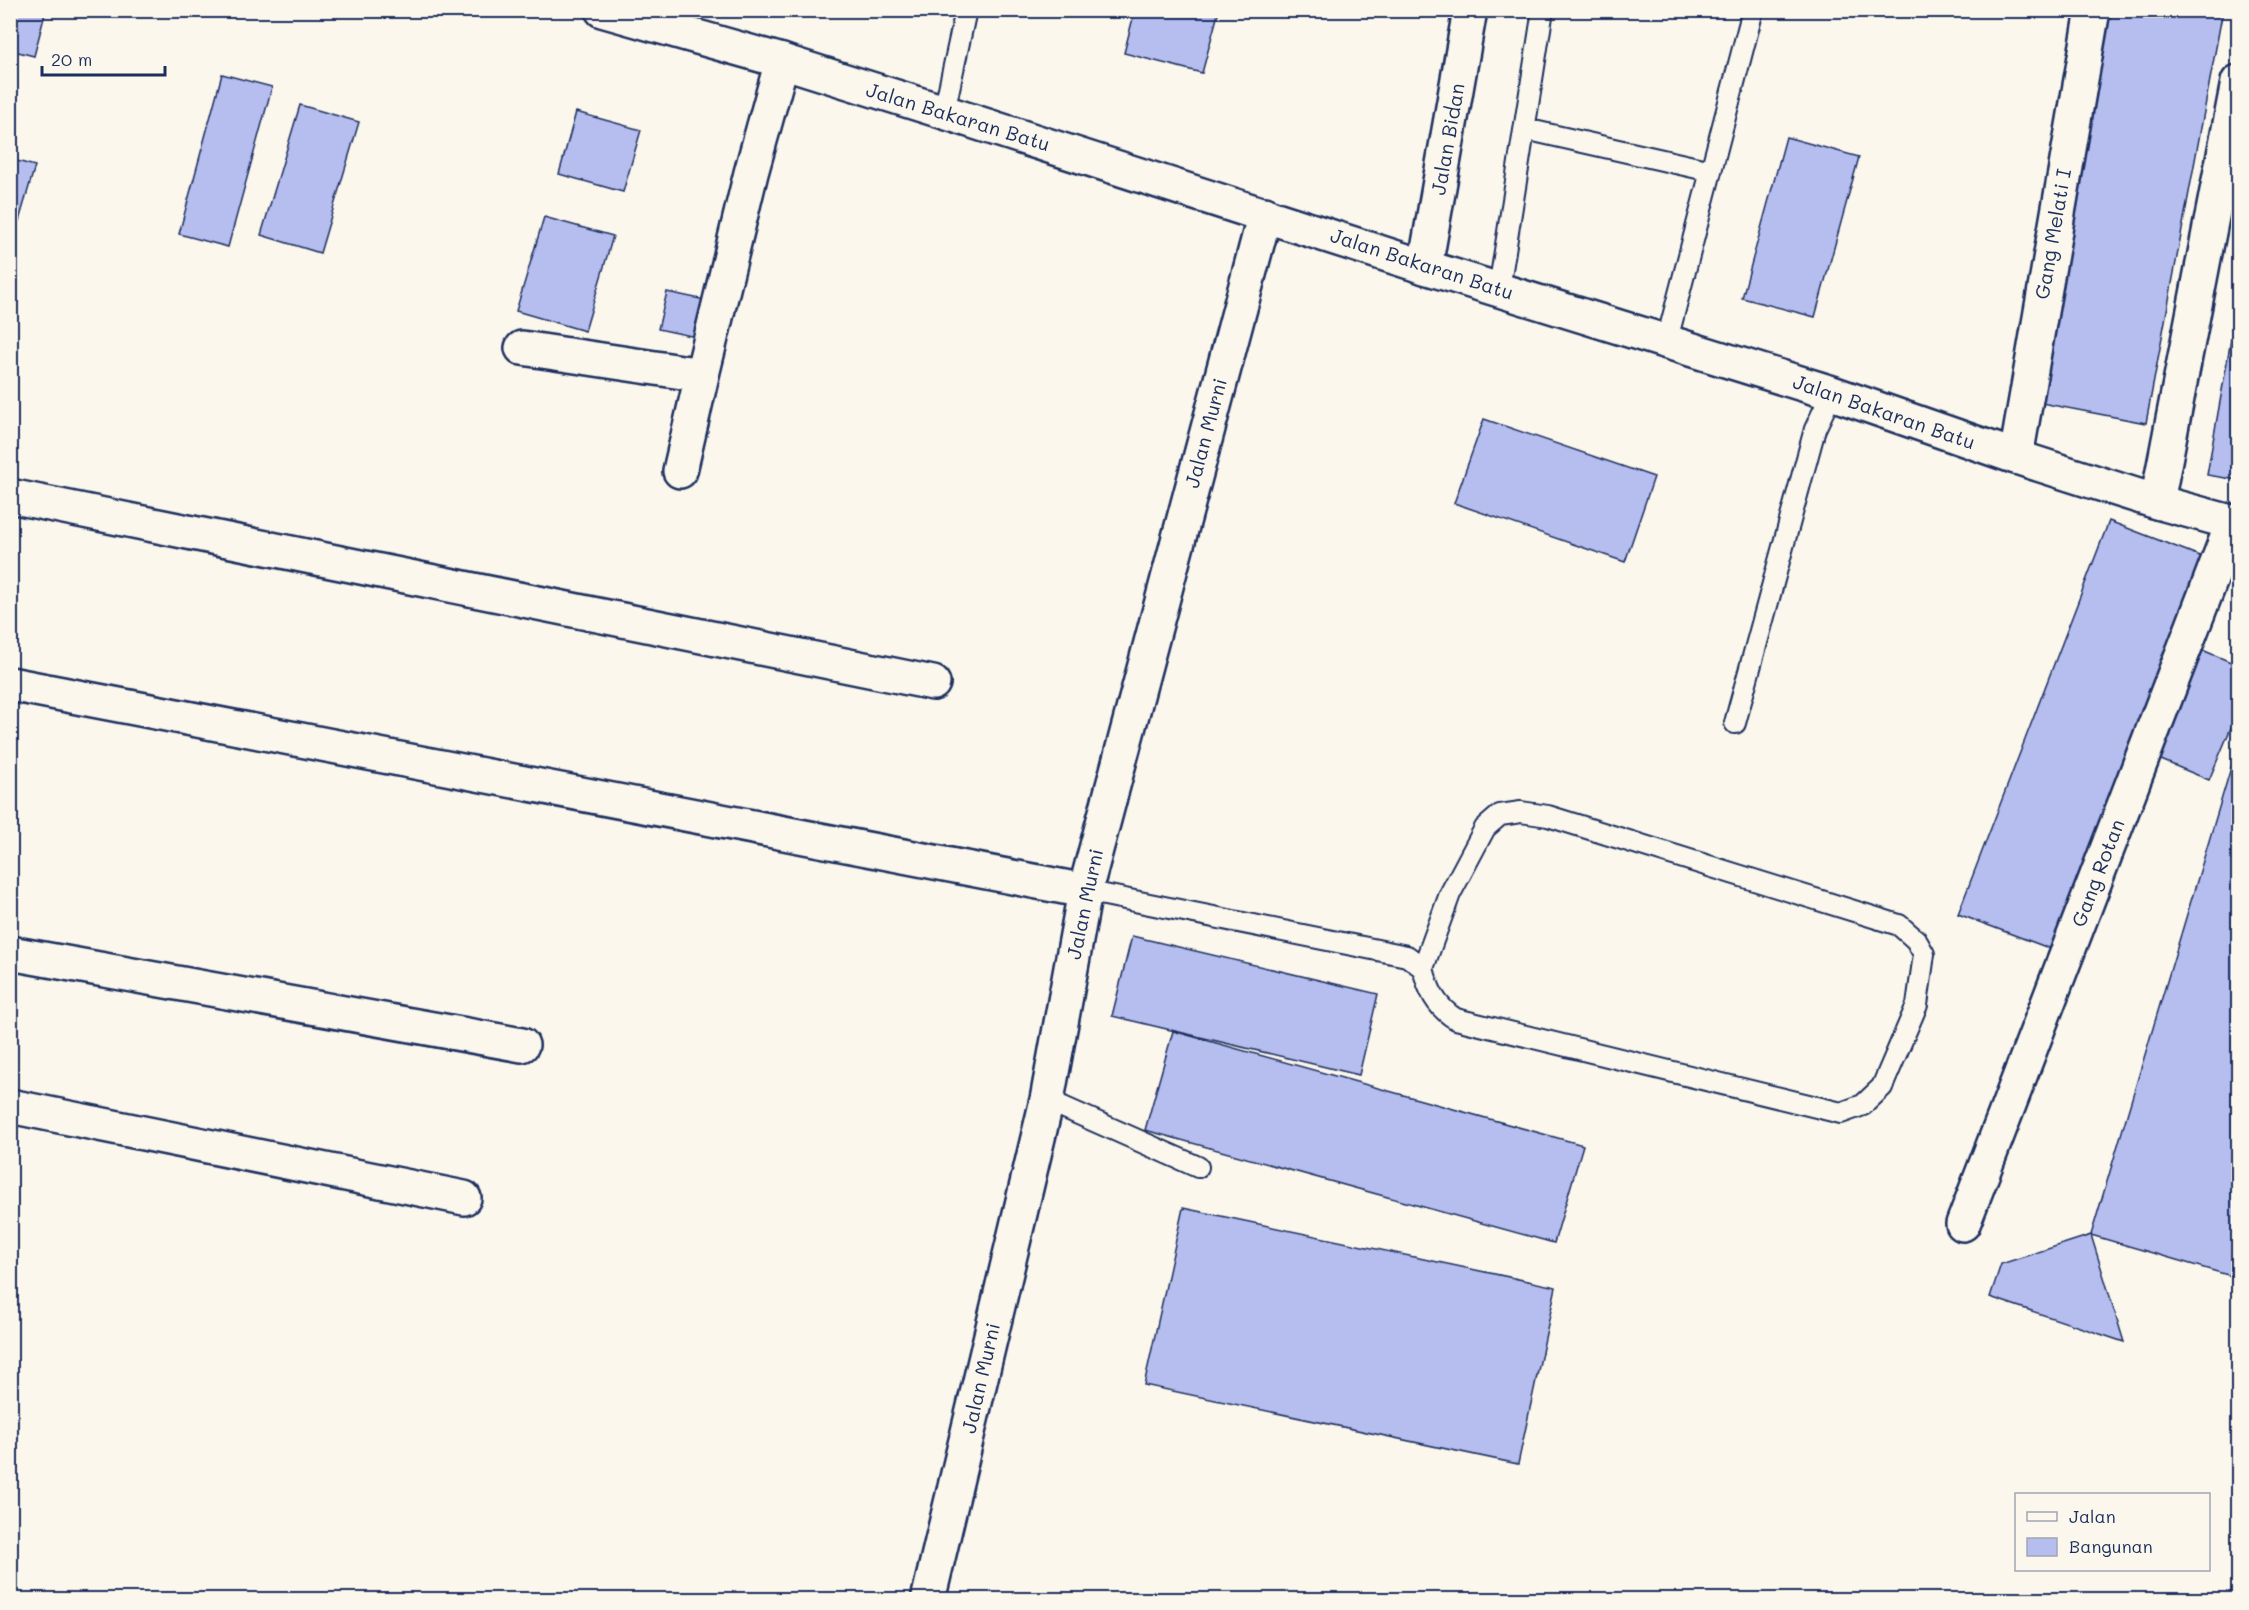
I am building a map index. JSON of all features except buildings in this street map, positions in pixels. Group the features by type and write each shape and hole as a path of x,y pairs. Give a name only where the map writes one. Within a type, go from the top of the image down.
{"main road":[{"name":"Jalan Bakaran Batu","path":"602,10 945,112 1425,267 1667,340 1832,393 2016,457 2157,502 2236,523"},
{"name":"Jalan Bidan","path":"1425,267 1470,10"},
{"name":"Gang Melati I","path":"2016,457 2093,10"},
{"path":"680,471 751,173 782,62"},
{"path":"2157,502 2238,82"},
{"name":"Jalan Murni","path":"928,1599 1047,1100 1085,891 1265,214"},
{"path":"522,348 702,375"},
{"path":"10,496 933,683"},
{"name":"Gang Rotan","path":"1963,1224 2236,523"},
{"path":"10,684 1085,891"},
{"path":"10,953 522,1045"},
{"path":"10,1106 464,1198"}],"lane":[{"path":"945,112 966,10"},
{"path":"1499,289 1543,10"},
{"path":"1667,340 1752,10"},
{"path":"1525,129 1711,171"},
{"path":"1735,723 1815,429 1832,393"},
{"path":"1085,891 1407,956 1423,968 1428,988 1438,1004 1456,1019 1841,1113 1863,1105 1882,1087 1917,1005 1924,954 1916,940 1899,925 1548,816 1521,812 1500,815 1485,828 1450,894 1423,968"},
{"path":"1047,1100 1198,1167"}]}
